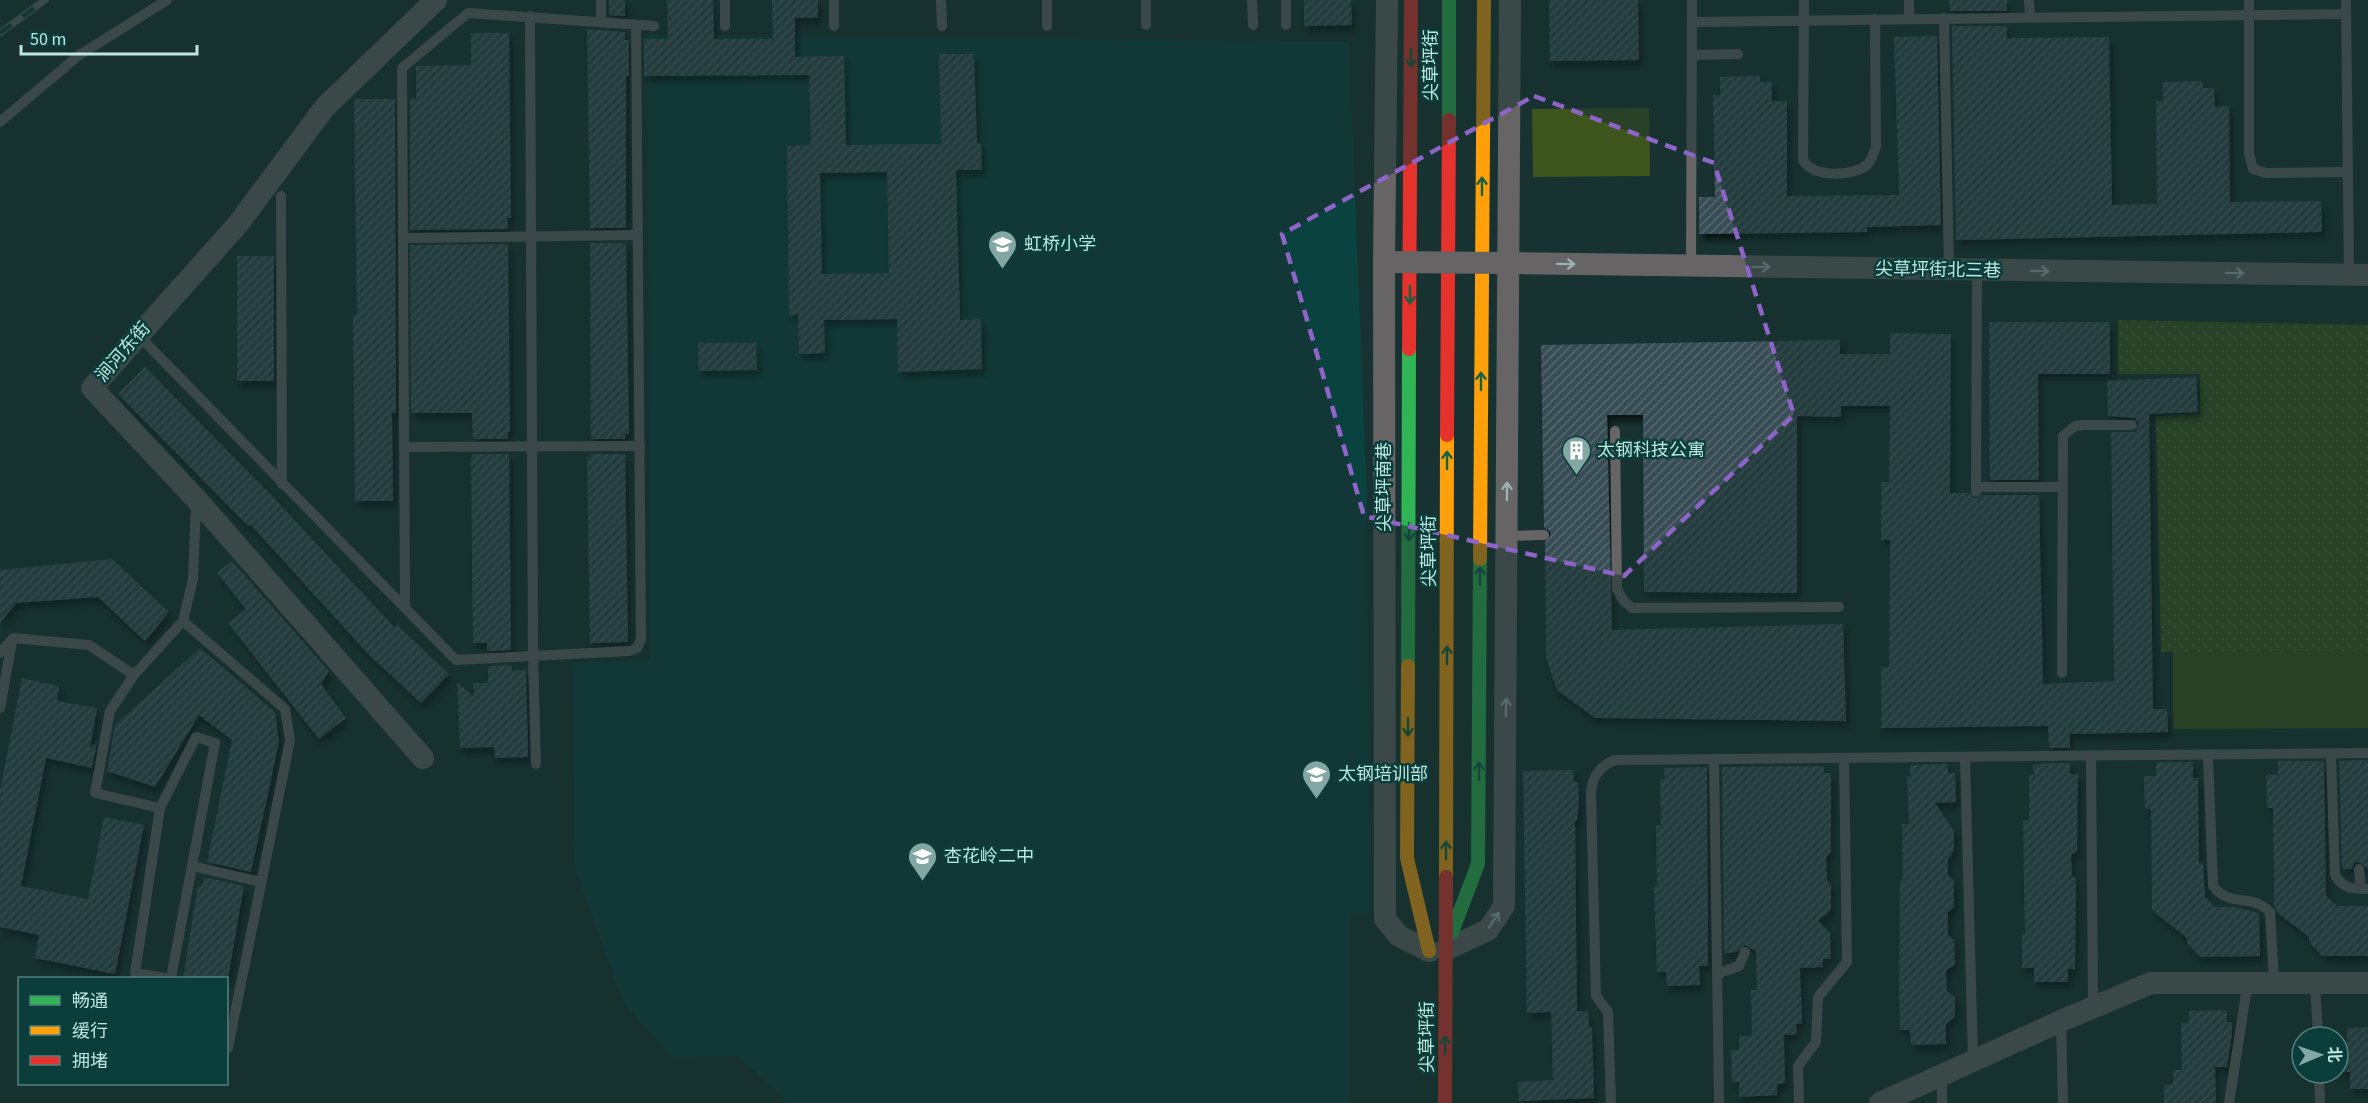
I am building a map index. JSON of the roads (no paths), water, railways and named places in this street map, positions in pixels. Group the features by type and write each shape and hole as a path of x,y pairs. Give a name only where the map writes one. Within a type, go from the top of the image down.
{"street":[{"name":"涧河东街","path":"423,758 197,500 92,388 238,224 325,107 436,0"},
{"name":"尖草坪南巷","path":"1387,0 1384,262 1385,919 1399,936 1434,954"},
{"path":"1411,0 1407,858 1434,954"},
{"name":"尖草坪街","path":"1434,954 1449,0"},
{"path":"1434,954 1478,864 1484,0"},
{"path":"1434,954 1488,930 1504,906 1510,0"},
{"path":"1431,249 1431,273"},
{"name":"尖草坪街北三巷","path":"1384,262 2359,275"},
{"name":"尖草坪街","path":"1429,891 1445,1103"},
{"path":"1880,1103 1973,1059 2151,983 2274,981 2368,983"}],"lane":[{"path":"0,122 78,56 167,0"},
{"path":"601,0 602,22"},
{"path":"725,0 725,26"},
{"path":"834,0 834,26"},
{"path":"941,0 942,26"},
{"path":"1047,0 1047,26"},
{"path":"1146,0 1146,25"},
{"path":"1252,0 1253,25"},
{"path":"1286,0 1286,25"},
{"path":"1691,266 1692,0"},
{"path":"1804,0 1803,160 1811,170 1826,172 1861,168 1868,164 1876,147 1875,19"},
{"path":"1909,0 1909,19"},
{"path":"2030,0 2030,17"},
{"path":"2249,0 2249,153 2253,169 2266,173 2348,172"},
{"path":"2346,0 2348,172 2359,275"},
{"path":"405,608 402,68 468,13 654,26"},
{"path":"1692,22 2346,14"},
{"path":"530,16 533,656 536,764"},
{"path":"1944,18 1949,271"},
{"path":"137,335 456,660 630,651 637,648 641,639 636,25"},
{"path":"1692,55 1738,54"},
{"path":"281,196 282,485"},
{"path":"403,238 638,235"},
{"path":"1977,271 1976,490 2062,487"},
{"path":"2062,673 2063,436 2068,430 2082,425 2132,425"},
{"path":"1615,431 1613,535 1617,589 1623,600 1632,608 1839,607"},
{"path":"404,447 640,446"},
{"path":"160,808 95,793 110,711 134,675 183,621 193,579 197,500"},
{"path":"1508,537 1545,536"},
{"path":"183,621 285,709 290,740 228,1048"},
{"path":"12,638 89,645 134,675"},
{"path":"0,653 12,638"},
{"path":"0,708 12,638"},
{"path":"159,977 135,973 160,808 196,736 215,743 171,977"},
{"path":"1611,1103 1608,1012 1596,996 1592,782 1605,764 1615,760 2368,753"},
{"path":"2331,754 2335,875 2344,886 2364,889 2360,869"},
{"path":"2208,755 2213,886 2226,898 2258,902 2270,912 2274,981"},
{"path":"2091,756 2093,1006"},
{"path":"1965,757 1973,1059"},
{"path":"1798,1103 1798,1066 1816,1042 1818,997 1847,962 1844,758"},
{"path":"1714,759 1719,1103"},
{"path":"192,866 261,882"},
{"path":"1717,974 1739,966 1745,952"},
{"path":"2229,1103 2248,981"},
{"path":"2315,983 2317,1025"},
{"path":"2061,1021 2063,1103"},
{"path":"1942,1074 1942,1103"},
{"path":"2319,1085 2320,1103"}],"railway":[{"path":"0,33 45,0"}],"place":[{"name":"虹桥小学","path":"1003,270"},
{"name":"太钢科技公寓","path":"1576,476"},
{"name":"太钢培训部","path":"1317,800"},
{"name":"杏花岭二中","path":"923,882"}]}
